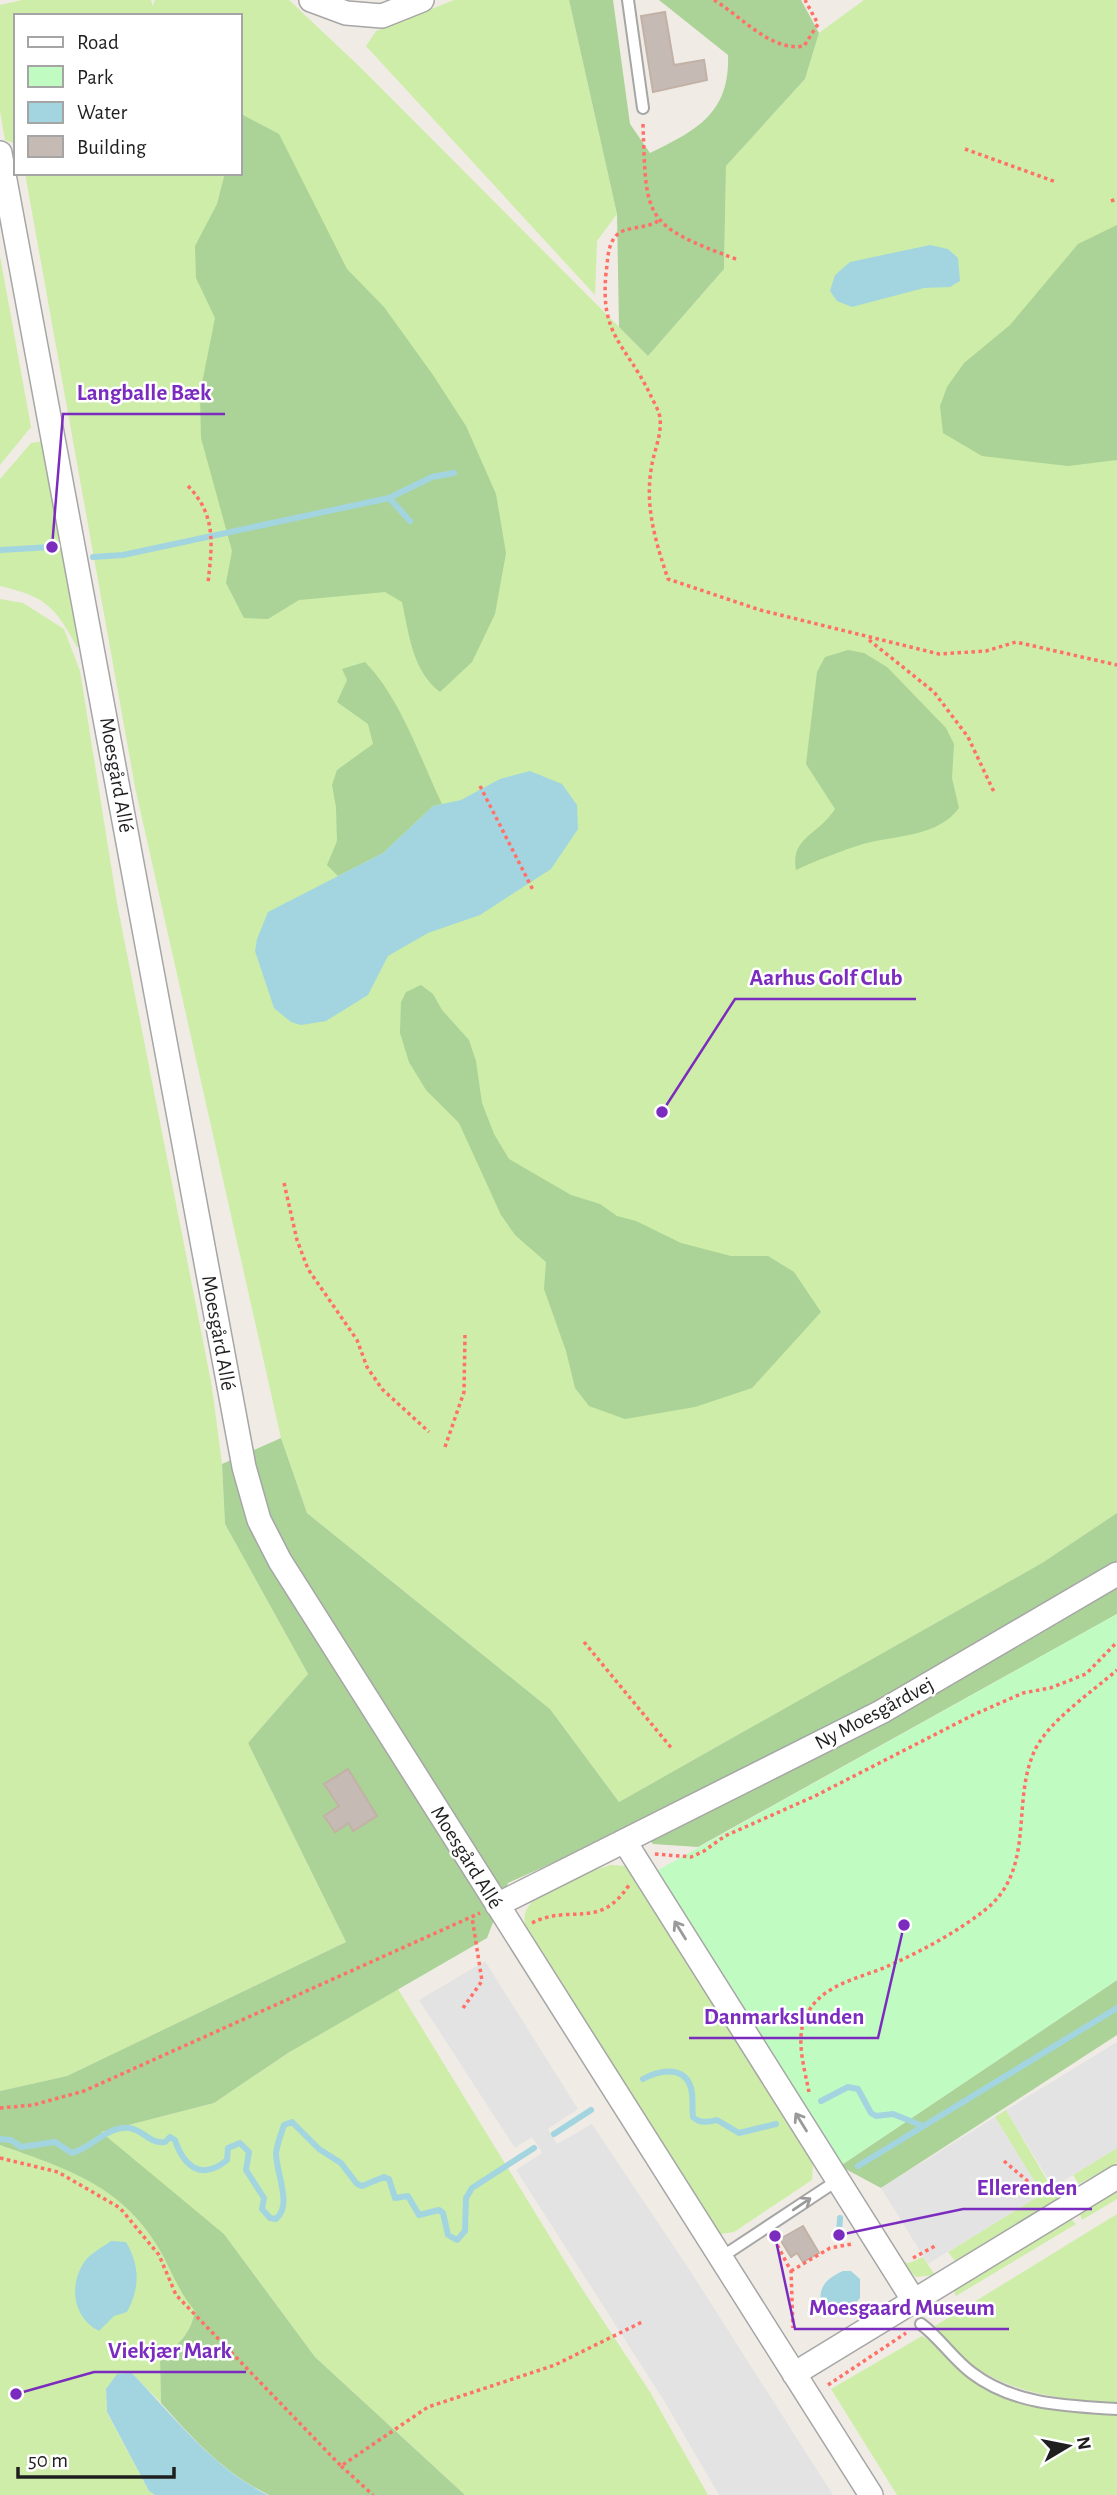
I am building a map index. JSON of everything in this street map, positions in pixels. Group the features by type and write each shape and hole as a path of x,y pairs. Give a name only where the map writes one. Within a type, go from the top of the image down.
{"street":[{"path":"311,0 346,13 382,16 422,0"},
{"name":"Moesgård Allé","path":"0,153 244,1467 259,1520 280,1561 871,2495"},
{"name":"Ny Moesgårdvej","path":"497,1905 881,1712 1117,1574"},
{"path":"625,1842 914,2301"},
{"path":"794,2374 1117,2178"}],"lane":[{"path":"628,0 643,108"},
{"path":"720,2259 838,2180"},
{"path":"921,2324 971,2373 1008,2393 1053,2404 1117,2409"}],"path":[{"path":"714,0 762,34 791,48 804,46 818,24 805,0"},
{"path":"643,108 645,181 651,210 658,221 683,238 736,259"},
{"path":"965,149 1056,182"},
{"path":"1111,201 1117,198"},
{"path":"658,221 647,228 627,229 615,236 609,251 606,309 612,335 639,372 660,416 659,442 651,470 650,513 668,579 748,606 939,654 986,651 1016,642 1117,665"},
{"path":"188,486 203,502 210,529 208,583"},
{"path":"867,638 934,692 968,737 994,792"},
{"path":"480,786 534,892"},
{"path":"284,1182 297,1240 308,1269 357,1340 367,1367 383,1389 429,1432"},
{"path":"445,1447 464,1392 465,1335"},
{"path":"584,1642 673,1750"},
{"path":"514,1932 553,1914 576,1917 604,1911 619,1900 630,1884 632,1868 651,1854 691,1857 725,1836 816,1796 974,1715 1023,1693 1050,1688 1086,1674 1117,1642"},
{"path":"811,2099 800,2048 810,2009 822,1995 845,1982 889,1966 943,1936 985,1910 1002,1894 1018,1858 1028,1769 1034,1753 1049,1730 1117,1670"},
{"path":"0,2108 33,2105 84,2091 497,1905"},
{"path":"463,2008 482,1981 472,1917"},
{"path":"0,2158 58,2172 120,2208 159,2255 176,2295 341,2466 373,2495"},
{"path":"1004,2161 1040,2194"},
{"path":"791,2271 825,2251 845,2244 884,2253"},
{"path":"341,2466 428,2407 555,2365 642,2322"},
{"path":"825,2387 921,2324"}],"green space":[{"path":"22,0 151,0 153,6 155,0 289,0 361,68 648,356 724,269 726,166 805,79 819,33 864,0 1117,0 1117,1513 1042,1563 619,1802 550,1709 307,1513 281,1438 135,787 25,175 242,175 242,14 14,14 14,143 5,140 0,111 0,5"},
{"path":"454,0 569,0 617,214 597,241 595,295 366,46 376,31"},
{"path":"569,0 613,0 630,124 650,153 682,136 707,117 717,105 727,75 728,55 659,0 801,0 819,33 805,79 726,166 724,269 648,356 619,327 617,214"},
{"path":"242,115 279,134 347,269 384,307 466,426 496,494 506,553 495,614 472,662 440,692 423,673 413,651 402,602 385,592 299,600 268,619 244,618 226,583 232,551 201,438 200,393 215,318 196,278 195,246 217,204 224,175 242,175"},
{"path":"1117,225 1117,460 1068,466 982,456 943,433 940,406 947,387 964,363 1010,325 1078,244"},
{"path":"0,256 31,427 0,465"},
{"path":"44,441 83,646 77,647 62,622 48,606 29,595 0,586 0,479 31,443"},
{"path":"0,599 23,603 64,629 80,671 117,903 212,1387 222,1464 225,1524 308,1674 248,1743 346,1942 67,2076 0,2091"},
{"path":"848,650 864,653 887,667 946,728 954,744 952,778 959,808 950,818 928,830 863,844 796,870 795,859 801,843 835,809 806,764 817,672 825,657"},
{"path":"365,662 378,677 399,711 442,804 433,806 383,853 338,876 327,865 337,841 332,785 337,770 373,744 368,724 337,702 347,680 342,669"},
{"path":"421,985 433,994 442,1010 469,1040 476,1061 482,1103 494,1134 509,1159 571,1195 600,1204 617,1216 636,1221 681,1243 731,1256 768,1256 794,1272 821,1312 752,1388 695,1407 625,1419 589,1406 575,1388 566,1351 544,1289 546,1262 515,1235 501,1215 459,1123 426,1090 409,1062 400,1033 401,1002 406,992"},
{"path":"281,1438 307,1513 550,1709 619,1802 1042,1563 1117,1513 1117,1614 698,1847 653,1844 637,1825 508,1883 487,1938 288,2053 214,2103 101,2132 224,2234 315,2357 465,2495 269,2495 238,2477 198,2442 161,2403 160,2359 183,2338 195,2311 143,2225 108,2193 89,2181 0,2145 0,2091 67,2076 346,1942 248,1743 308,1674 225,1524 222,1464"},
{"path":"1117,1614 1117,1980 840,2166 658,1870"},
{"path":"611,1865 625,1866 634,1878 813,2159 812,2180 734,2232 720,2234 715,2230 527,1932 525,1915 533,1901 588,1872"},
{"path":"1117,1980 1117,2035 881,2188 840,2166"},
{"path":"398,1989 577,2281 650,2392 708,2495 465,2495 315,2357 224,2234 100,2132 214,2103 288,2053"},
{"path":"1006,2110 1058,2199 955,2261 948,2252 1042,2194 995,2117"},
{"path":"0,2145 88,2180 125,2206 157,2245 179,2287 196,2311 183,2338 160,2359 161,2403 132,2373 106,2389 107,2413 149,2491 155,2495 0,2495"},
{"path":"1117,2148 1117,2163 1079,2184 1073,2175"},
{"path":"1117,2188 1117,2199 1082,2220 1079,2211"},
{"path":"1117,2214 1117,2403 1065,2398 1016,2387 971,2364 952,2348 935,2326"},
{"path":"1069,2217 1076,2224 956,2296 953,2289"},
{"path":"923,2257 935,2275 916,2277 900,2261 909,2263"},
{"path":"922,2336 975,2382 1008,2398 1062,2410 1117,2414 1117,2495 897,2495 831,2389"}],"shaded area":[{"path":"485,1961 578,2109 548,2129 557,2144 592,2124 691,2272 833,2495 719,2495 663,2399 516,2170 542,2153 532,2137 515,2148 419,2000"},
{"path":"1117,2042 1117,2148 1053,2187 1006,2110"},
{"path":"995,2117 1042,2194 928,2264 881,2188"}],"water":[{"path":"930,245 948,249 958,258 960,281 950,287 924,288 852,307 837,301 830,291 835,275 850,262"},
{"path":"530,771 562,784 577,805 578,829 551,869 480,915 428,933 388,956 368,995 326,1021 301,1025 291,1022 274,1008 255,951 268,912 383,853 433,806 461,800 500,779"},
{"path":"111,2241 126,2242 131,2251 136,2268 136,2286 127,2312 114,2316 99,2331 83,2318 76,2300 76,2280 85,2261"},
{"path":"843,2271 851,2271 860,2279 860,2298 847,2314 830,2317 822,2312 821,2291 826,2282"},
{"path":"132,2373 212,2456 229,2471 268,2495 155,2495 149,2491 107,2412 106,2389 117,2374"}],"building":[{"path":"665,12 674,65 704,60 707,80 653,92 641,16"},
{"path":"348,1769 377,1816 353,1831 349,1823 335,1832 324,1816 339,1806 324,1784"},
{"path":"803,2226 819,2253 803,2262 797,2253 791,2257 780,2239"}],"waterway":[{"path":"93,557 123,555 389,498 432,477 454,473"},
{"path":"389,498 410,521"},
{"path":"0,550 52,547"},
{"path":"858,2166 1117,2008"},
{"path":"643,2079 665,2072 673,2072 685,2078 692,2093 693,2117 698,2121 717,2120 739,2133 776,2124"},
{"path":"821,2101 848,2087 858,2089 871,2113 876,2116 893,2114 923,2126"},
{"path":"554,2134 591,2110"},
{"path":"0,2139 11,2140 21,2147 55,2142 72,2153 107,2133 129,2128 159,2142 165,2142 170,2137 175,2140 189,2164 202,2170 210,2170 227,2160 228,2148 240,2143 249,2152 246,2170 264,2198 262,2209 270,2218 276,2219 283,2206 276,2153 284,2125 292,2122 319,2149 341,2163 357,2184 362,2186 384,2177 389,2179 395,2198 408,2196 419,2215 439,2210 443,2213 448,2235 457,2240 465,2231 466,2198 472,2188 534,2148"},
{"path":"839,2235 840,2218"}],"place":[{"name":"Langballe Bæk","path":"52,547"},
{"name":"Aarhus Golf Club","path":"662,1112"},
{"name":"Danmarkslunden","path":"904,1925"},
{"name":"Ellerenden","path":"839,2235"},
{"name":"Moesgaard Museum","path":"775,2236"},
{"name":"Viekjær Mark","path":"16,2394"}]}
